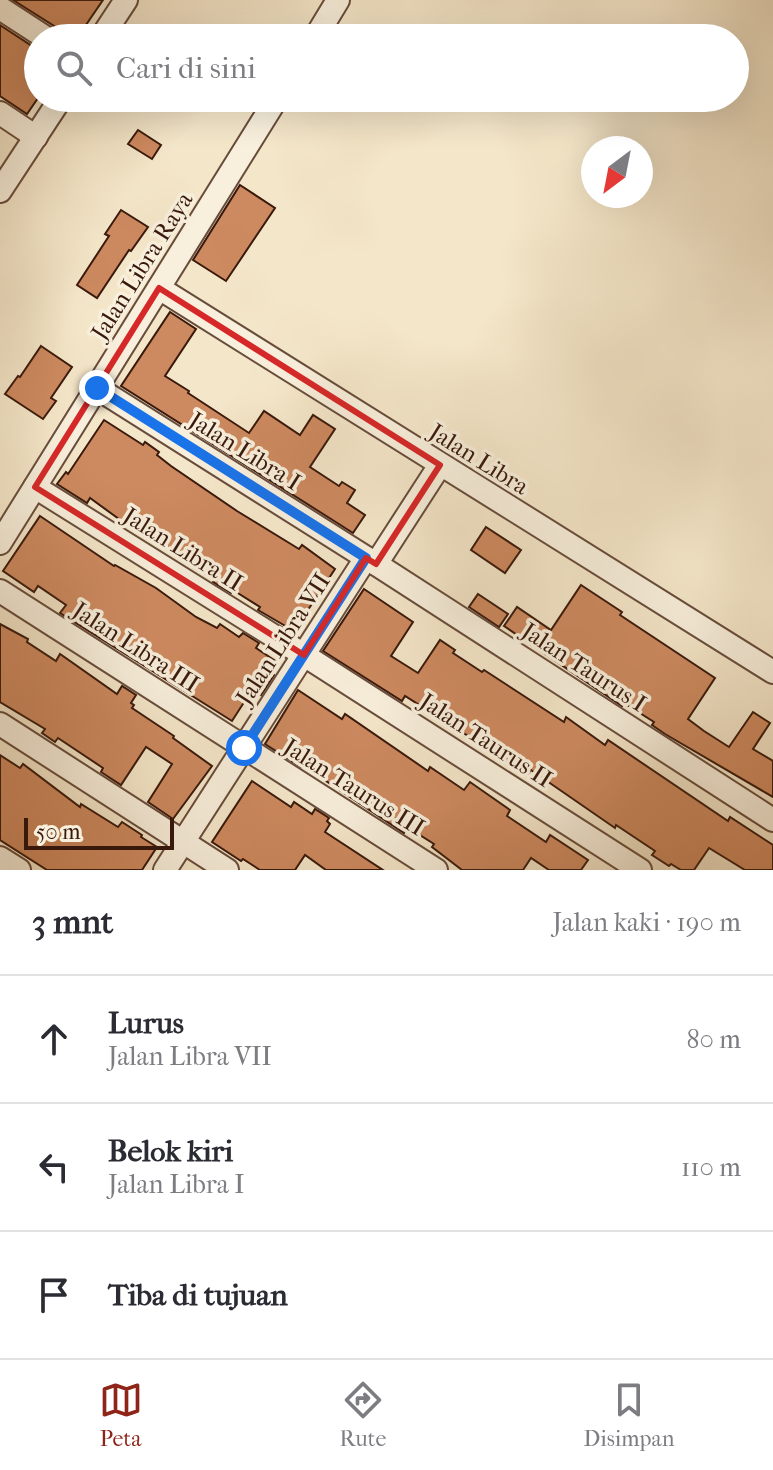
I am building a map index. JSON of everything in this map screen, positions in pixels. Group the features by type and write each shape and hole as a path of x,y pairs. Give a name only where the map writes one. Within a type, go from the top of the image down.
{"street":[{"path":"110,24 126,0"},
{"path":"323,24 338,0"},
{"path":"0,8 25,24"},
{"path":"0,191 52,112"},
{"name":"Jalan Libra Raya","path":"0,543 268,112"},
{"path":"0,113 36,137"},
{"name":"Jalan Libra","path":"159,288 773,672"},
{"name":"Jalan Libra I","path":"97,388 371,561"},
{"name":"Jalan Libra VII","path":"165,870 304,655 440,465"},
{"name":"Jalan Libra II","path":"35,487 304,655"},
{"name":"Jalan Taurus I","path":"371,561 773,820"},
{"name":"Jalan Libra III","path":"0,591 244,748"},
{"name":"Jalan Taurus II","path":"304,655 640,870"},
{"path":"0,724 227,870"},
{"name":"Jalan Taurus III","path":"244,748 436,870"},
{"path":"0,858 19,870"}],"highlighted area":[{"path":"159,288 440,465 376,564 366,558 304,655 35,487"}],"building":[{"path":"13,0 103,0 87,24 51,24"},
{"path":"0,25 24,41 24,112 0,96"},
{"path":"138,130 161,145 152,159 128,144"},
{"path":"240,185 275,208 226,281 193,260"},
{"path":"121,210 148,227 97,298 77,285 109,236 105,234"},
{"path":"170,312 196,329 165,376 188,393 249,433 264,411 300,435 313,415 335,429 310,467 339,486 342,482 355,490 347,503 365,515 353,533 121,386"},
{"path":"41,346 72,367 51,398 56,401 43,419 5,394"},
{"path":"104,420 143,445 145,442 171,466 237,511 299,549 302,545 335,569 294,631 258,610 260,607 233,590 231,593 213,582 215,580 198,567 153,537 151,539 134,530 90,498 87,503 57,484 66,472 68,474"},
{"path":"40,516 114,566 156,588 196,617 217,628 220,624 239,637 243,633 259,643 256,648 277,662 270,672 274,675 261,695 250,693 232,721 60,613 66,605 38,586 34,592 3,571"},
{"path":"486,527 521,550 505,573 471,550"},
{"path":"581,585 622,612 620,615 715,678 688,719 704,731 729,747 753,712 770,723 753,749 773,761 773,797 665,734 652,725 654,722 624,703 622,706 504,626 517,607 551,630"},
{"path":"364,589 413,622 391,656 418,673 440,640 455,650 453,653 482,672 484,670 564,722 566,717 605,745 608,740 728,821 730,817 773,845 773,870 745,870 709,848 694,870 669,866 652,855 655,851 616,825 615,828 531,770 528,774 405,696 402,701 323,651"},
{"path":"478,594 508,614 499,627 469,607"},
{"path":"0,624 28,639 27,642 56,661 60,654 117,694 122,686 136,695 131,703 134,705 132,708 212,766 173,819 148,802 172,764 146,747 121,785 101,772 103,768 58,738 55,742 42,733 45,729 0,702"},
{"path":"298,690 342,719 345,714 428,771 430,767 464,790 470,782 510,810 507,816 546,842 550,835 588,860 581,870 549,870 531,858 523,870 462,870 432,847 434,844 407,827 404,833 265,744"},
{"path":"0,755 20,768 23,764 80,807 81,804 118,827 122,822 157,847 142,870 47,870 0,840"},
{"path":"252,781 291,807 294,802 312,814 315,809 329,818 327,821 330,824 325,832 383,870 326,870 305,855 295,870 260,870 212,842"}],"route":[{"path":"97,388 366,558 244,748"}]}
